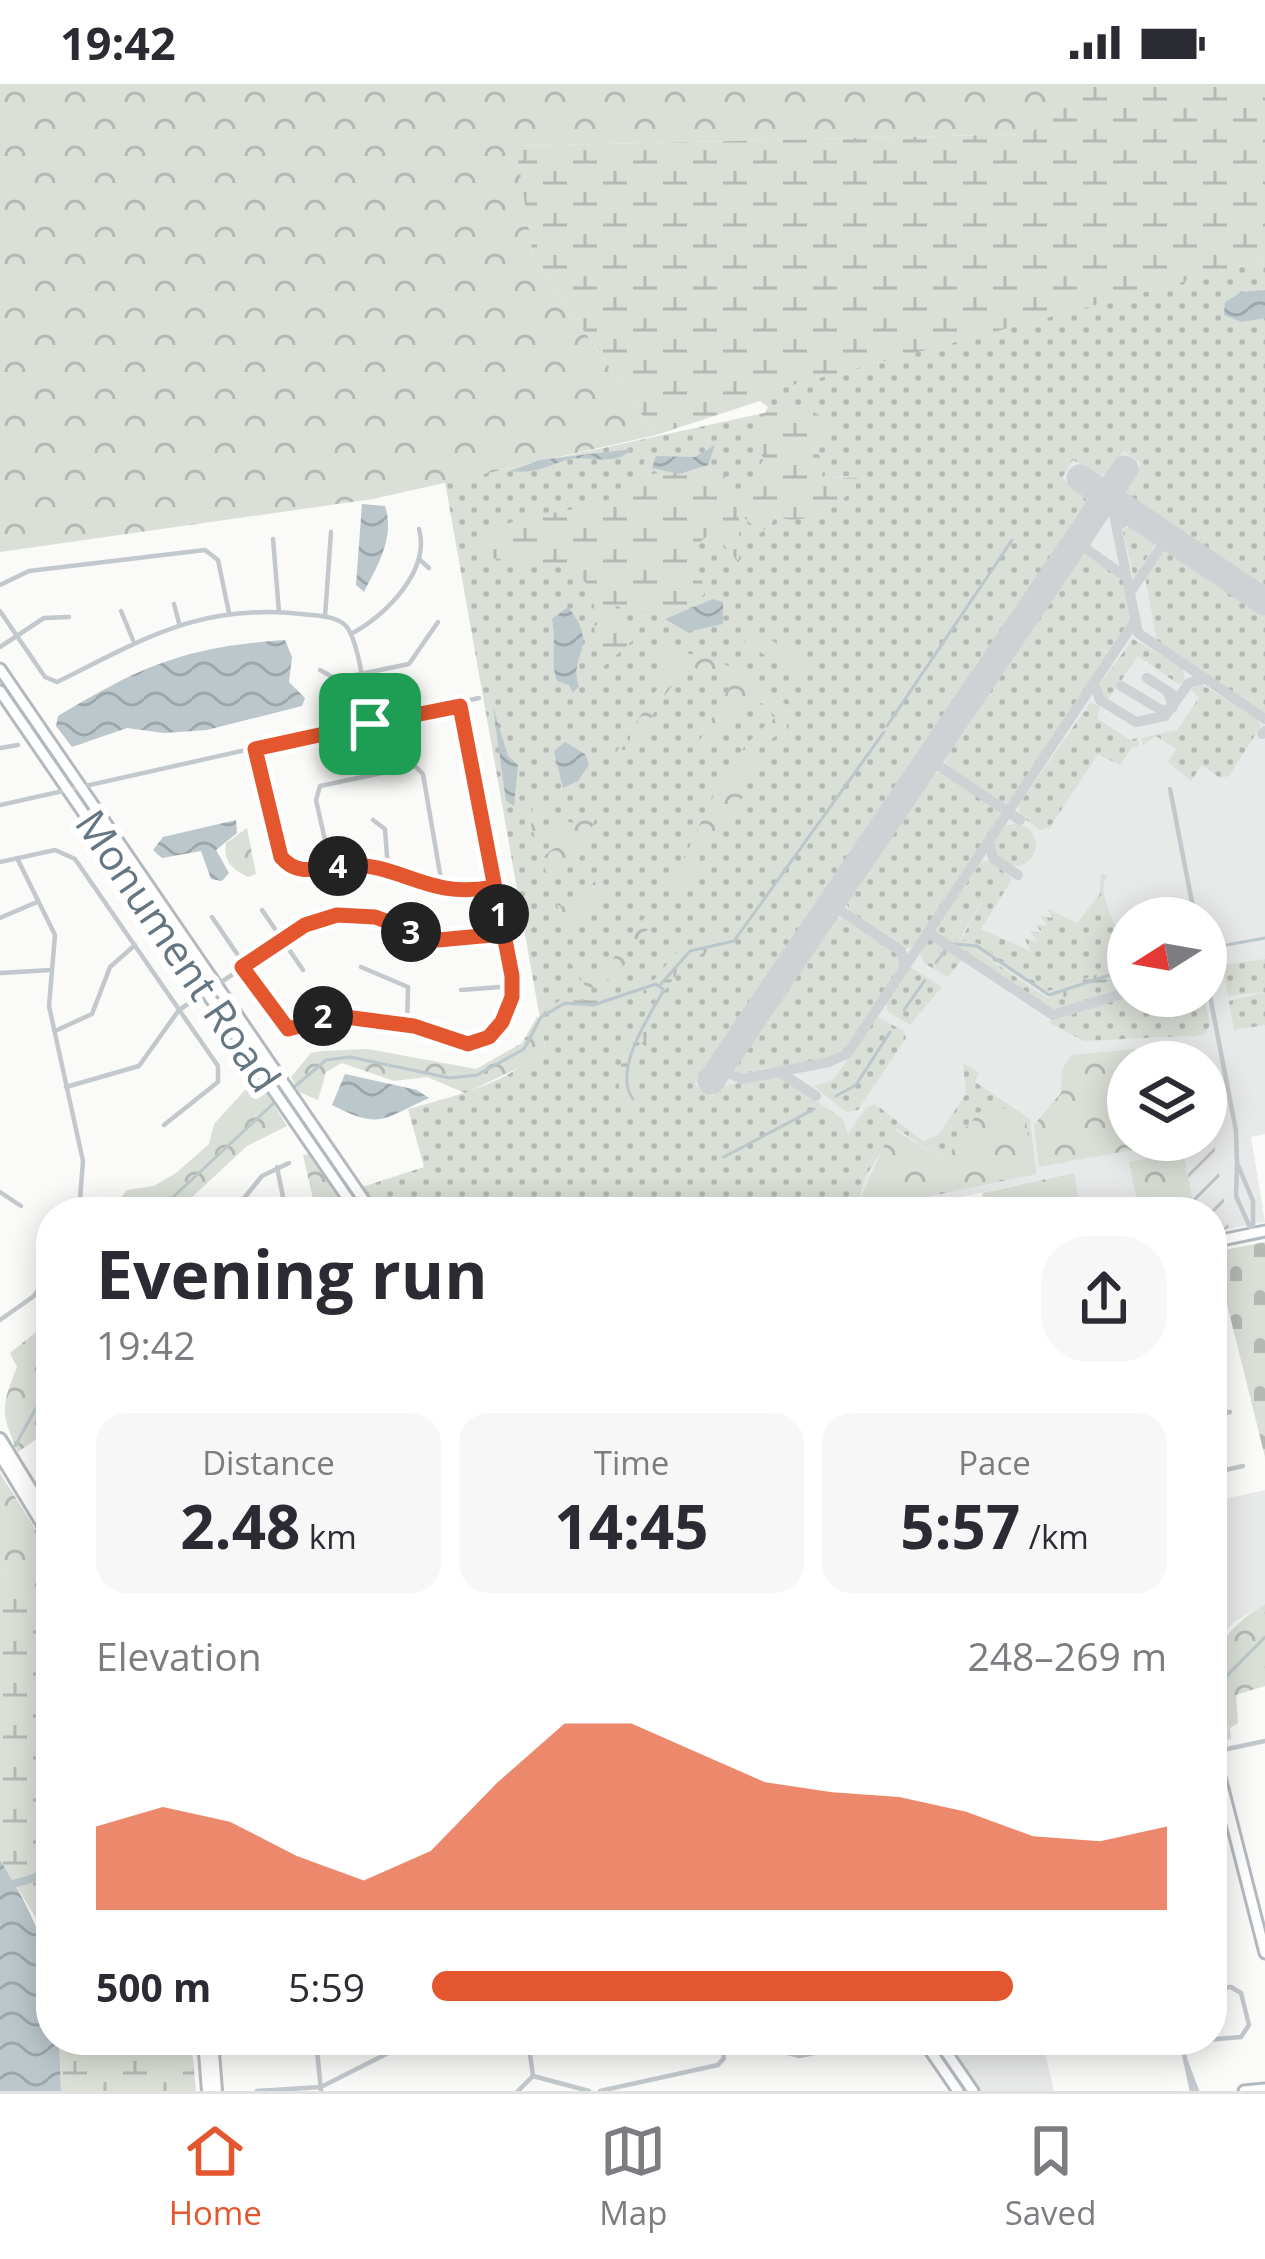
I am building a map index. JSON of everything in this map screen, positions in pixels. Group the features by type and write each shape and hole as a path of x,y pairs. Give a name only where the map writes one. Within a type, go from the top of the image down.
{"main road":[{"name":"Monument Road","path":"0,669 211,988"},
{"name":"Monument Road","path":"0,691 355,1197"},
{"path":"1227,1239 1259,1232"},
{"path":"0,1438 36,1507"},
{"path":"0,1454 36,1504"},
{"path":"1227,1804 1265,1953"},
{"path":"209,2055 212,2091"},
{"path":"933,2055 958,2091"},
{"path":"948,2055 973,2091"},
{"path":"1244,2091 1265,2089"}],"street":[{"path":"351,634 386,612 418,560 418,529"},
{"path":"325,617 331,532"},
{"path":"273,539 279,612"},
{"path":"0,585 29,571 205,550 217,556 229,614"},
{"path":"418,560 429,568"},
{"path":"173,604 179,623"},
{"path":"122,610 134,640"},
{"path":"0,611 50,680 179,623 229,614 325,617 343,623 351,634 370,724"},
{"path":"0,646 44,618 69,617"},
{"path":"320,670 332,679 409,664 438,622"},
{"path":"0,805 460,706 479,698"},
{"path":"212,917 242,967 291,1030 330,1016 407,1025 460,1043 481,1041 497,1030 513,986 460,706"},
{"path":"0,747 18,745"},
{"path":"255,749 278,852 286,863 307,871 331,867 388,870 443,891 493,887"},
{"path":"331,867 318,789 415,766 423,774 443,891"},
{"path":"1170,789 1191,897"},
{"path":"373,820 385,829 388,870"},
{"path":"0,862 66,853 218,1066 220,1078 164,1124"},
{"path":"17,858 55,934 48,998 84,1173 81,1197"},
{"path":"0,918 38,902"},
{"path":"262,910 303,970"},
{"path":"67,1087 139,1066 179,1010 312,922 352,914 438,940 503,934"},
{"path":"55,1031 92,1014 110,967 135,945"},
{"path":"362,967 408,987 407,1025"},
{"path":"0,973 52,970"},
{"path":"461,990 513,986"},
{"path":"1214,1017 1236,1131 1236,1196 1259,1232"},
{"path":"244,1197 254,1184 289,1163"},
{"path":"1237,1163 1253,1201 1259,1232"},
{"path":"277,1167 283,1197"},
{"path":"0,1192 21,1206"},
{"path":"0,1320 36,1293"},
{"path":"1227,1470 1243,1466"},
{"path":"1227,1747 1265,1741"},
{"path":"1251,1897 1265,1894"},
{"path":"1227,1988 1240,1994 1247,2017 1243,2036 1227,2037"},
{"path":"318,2055 321,2089"},
{"path":"257,2091 321,2089 386,2055"},
{"path":"518,2091 532,2076 530,2055"},
{"path":"600,2091 718,2065 724,2055"},
{"path":"1184,2055 1194,2091"},
{"path":"532,2076 589,2091"}],"shaded area":[{"path":"1265,270 1265,1134 1251,1137 1265,1222 1229,1229 1227,1197 1223,1197 1216,1161 1227,1161 1227,1041 1107,1041 1107,1161 1134,1161 1129,1162 1136,1197 1078,1197 1073,1173 960,1197 552,1197 769,412 766,398"},
{"path":"1185,1161 1217,1161 1223,1197 1192,1197"},
{"path":"1265,1490 1265,1604 1227,1631 1227,1499"},
{"path":"956,2055 1046,2055 1054,2091 980,2091"}],"green space":[{"path":"0,84 1062,84 1033,134 517,146 533,257 656,435 373,499 0,552"},
{"path":"1062,84 1265,84 1265,260 763,393 760,401 656,435 533,257 516,146 1032,134"},
{"path":"1265,260 1265,290 1245,294 1224,314 1242,322 1265,318 1265,588 1125,494 1141,463 1124,451 1105,477 1073,460 1062,478 1088,501 695,1085 713,1097 722,1086 778,1076 842,1118 848,1134 866,1108 875,1104 923,1141 938,1135 966,1094 963,1063 979,1073 975,1082 1030,1119 1036,1174 918,1197 1027,1174 990,1101 958,1137 947,1162 896,1128 865,1177 860,1197 369,1197 362,1187 424,1167 408,1109 498,1079 545,1047 445,482 769,412 753,441 764,460 760,472 770,525 776,516 807,518 854,492 847,476 822,478 818,453 826,426 800,405 768,407 760,401 762,393"},
{"path":"800,405 823,417 826,426 818,453 824,465 822,477 858,478 854,492 807,518 776,516 761,533 739,513 739,563 719,539 706,537 696,545 694,562 706,591 697,603 675,614 611,605 604,611 641,633 603,667 595,642 593,599 583,579 564,567 519,568 514,560 477,557 487,537 506,525 614,497 634,482 645,459 649,474 720,468 731,492 740,495 764,459 753,442 768,407"},
{"path":"1130,525 1156,543 1134,578 1123,531"},
{"path":"1166,550 1265,616 1265,715 1157,642 1145,576"},
{"path":"1082,553 1122,576 1132,624 1112,655 1095,645 1111,657 1013,802 1005,805 950,769 943,758"},
{"path":"753,629 808,663 809,675 801,678 744,642"},
{"path":"1133,639 1183,668 1185,682 1178,684 1138,656 1109,698 1103,698 1100,684"},
{"path":"657,641 729,667 792,708 786,729 754,751 754,764 743,772 748,791 701,848 698,869 683,899 676,900 672,880 726,772 776,717 762,703 732,711 731,722 717,732 711,751 699,754 697,745 729,688 727,680 693,667 668,691 632,749 607,772 618,749 630,744 630,733 657,689"},
{"path":"1198,682 1256,718 1261,726 1229,776 1220,778 1202,765 1191,781 1168,762 1176,749 1156,736 1143,745 1141,738 1177,730 1199,698 1191,690"},
{"path":"1090,703 1100,706 1097,718 1130,740 1138,738 1139,746 1131,748 1120,765 1098,754 1050,827 1040,830 1021,816 1018,806"},
{"path":"933,773 945,773 998,809 1001,819 917,944 906,949 852,914 846,903"},
{"path":"595,804 599,809 580,857 548,878 531,825 533,805 541,807 544,856 557,846 553,817 576,824"},
{"path":"1015,824 1030,830 1036,845 1030,860 1015,866 1000,860 994,845 1000,830"},
{"path":"247,828 256,874 248,877 230,864 225,850 226,843"},
{"path":"609,859 594,907 569,937 557,905 577,908"},
{"path":"982,861 991,861 1012,879 981,929 1030,951 1025,939 1037,941 1030,931 1042,933 1035,924 1048,926 1040,916 1053,918 1046,908 1077,923 1100,894 1101,874 1107,876 1107,971 1049,991 979,944 961,940 982,901 977,898 934,962 957,946 971,947 1047,998 1107,980 1107,996 1045,1015 1030,1006 1034,997 966,954 948,977 924,963 920,951"},
{"path":"977,898 982,900 960,939 979,944 1049,991 1107,971 1107,982 1056,1000 971,947 957,946 934,963"},
{"path":"844,917 899,955 902,962 896,975 840,1056 738,1074 735,1067 835,918"},
{"path":"644,918 650,919 649,928 624,955 625,964 598,988 586,987 569,960 572,949 599,977"},
{"path":"715,939 726,941 727,948 689,961 654,1011 647,1049 640,1041 632,1083 635,1103 623,1099 620,1070 656,990 590,1010 567,1005 537,1020 560,1000 601,1000 651,983 678,951"},
{"path":"1265,959 1265,992 1228,996 1227,964"},
{"path":"910,967 942,987 910,1025 888,1012 886,1002"},
{"path":"1265,992 1265,1025 1234,1030 1229,1001"},
{"path":"1107,1003 1107,1017 1208,1017 1210,1025 1204,1035 1084,1041 1048,1022"},
{"path":"537,1017 542,1019 545,1048 529,1063 465,1093 427,1077 394,1081 342,1063 326,1072 318,1100 299,1092 291,1077 311,1053 368,1049 476,1069 522,1043"},
{"path":"877,1017 904,1031 906,1038 858,1110 846,1112 814,1086 833,1080"},
{"path":"1107,1052 1107,1155 1039,1167 1034,1125 1061,1093 1062,1070 1071,1055"},
{"path":"257,1077 287,1126 247,1146 192,1197 122,1197 127,1190 154,1186 176,1173 209,1144 214,1124"},
{"path":"990,1101 1026,1121 1032,1167 1027,1174 917,1197 861,1197 892,1128 947,1162 958,1136"},
{"path":"309,1154 338,1197 313,1197 303,1155"},
{"path":"1185,1161 1192,1197 1136,1197 1129,1162"},
{"path":"1074,1173 1078,1197 983,1197 982,1193"},
{"path":"1265,1242 1265,1457 1227,1304 1227,1249"},
{"path":"36,1332 36,1439 18,1452 5,1410 17,1367 10,1353"},
{"path":"0,1473 36,1530 36,1614 17,1584 0,1569"},
{"path":"0,1569 17,1584 36,1614 36,1918 0,1860"},
{"path":"1265,1604 1265,1686 1236,1695 1238,1723 1230,1728 1231,1739 1227,1740 1227,1636"},
{"path":"60,2055 192,2055 196,2091 61,2091"}],"water":[{"path":"1265,290 1265,318 1242,322 1224,315 1225,302 1242,292"},
{"path":"715,445 708,465 679,474 652,468 656,456 695,457"},
{"path":"632,449 617,458 574,459 533,471 510,471 540,460"},
{"path":"362,504 385,506 388,517 384,550 364,592 356,585"},
{"path":"713,599 723,602 723,624 687,632 665,619"},
{"path":"568,607 583,642 577,666 579,686 573,693 569,685 557,681 554,666 552,619"},
{"path":"285,640 292,657 289,682 305,698 302,706 207,730 164,733 127,728 72,747 56,726 58,716 166,661"},
{"path":"493,707 508,756 518,765 514,806 506,801"},
{"path":"565,742 585,754 589,765 578,781 563,788 554,751"},
{"path":"236,820 237,833 216,850 229,873 222,881 211,879 201,851 162,858 153,850 163,837"},
{"path":"345,1074 417,1090 429,1098 381,1119 361,1117 332,1105"},
{"path":"0,1860 36,1929 36,2055 60,2055 61,2091 0,2091"}],"waterway":[{"path":"887,726 1012,540"},
{"path":"661,984 690,951 734,941 884,732"},
{"path":"1227,945 1265,938"},
{"path":"954,944 977,946 1049,995 1107,976"},
{"path":"936,963 945,950"},
{"path":"904,1010 925,980"},
{"path":"293,1088 326,1060 350,1057 450,1078 477,1075 524,1049 541,1017 565,1003 593,1005 656,984 664,990 630,1059 627,1074 633,1099"},
{"path":"836,1096 856,1085 890,1032"},
{"path":"173,1197 275,1102"},
{"path":"724,1157 814,1109"},
{"path":"15,1446 36,1408"},
{"path":"1227,1676 1265,1637"},
{"path":"0,1888 36,1877"}],"taxiway":[{"path":"1102,503 1114,515 1138,633 1265,719"},
{"path":"1117,527 1135,514"},
{"path":"1075,541 1126,577"},
{"path":"1131,591 1161,547 1178,543"},
{"path":"727,1057 730,1074 742,1079 829,1062 847,1054 1135,621"},
{"path":"1147,678 1172,694"},
{"path":"1096,688 1100,700 1136,722 1165,716 1189,683 1203,679"},
{"path":"1121,686 1163,711 1173,707 1168,692"},
{"path":"1262,734 1265,731"},
{"path":"929,759 1020,820"},
{"path":"989,844 993,858 1018,875"},
{"path":"831,904 901,951 905,966"},
{"path":"929,933 1053,1015 1107,998"},
{"path":"781,1073 816,1096"}],"runway":[{"path":"711,1081 1125,469"},
{"path":"1080,478 1265,602"}],"route":[{"path":"460,706 513,986 497,1030 481,1041 460,1043 414,1026 338,1016 319,1017 288,1029 242,967 305,925 337,915 375,917 438,940 503,934 493,887 447,892 388,870 347,865 307,871 289,866 281,857 255,749 370,724 460,706"}]}
